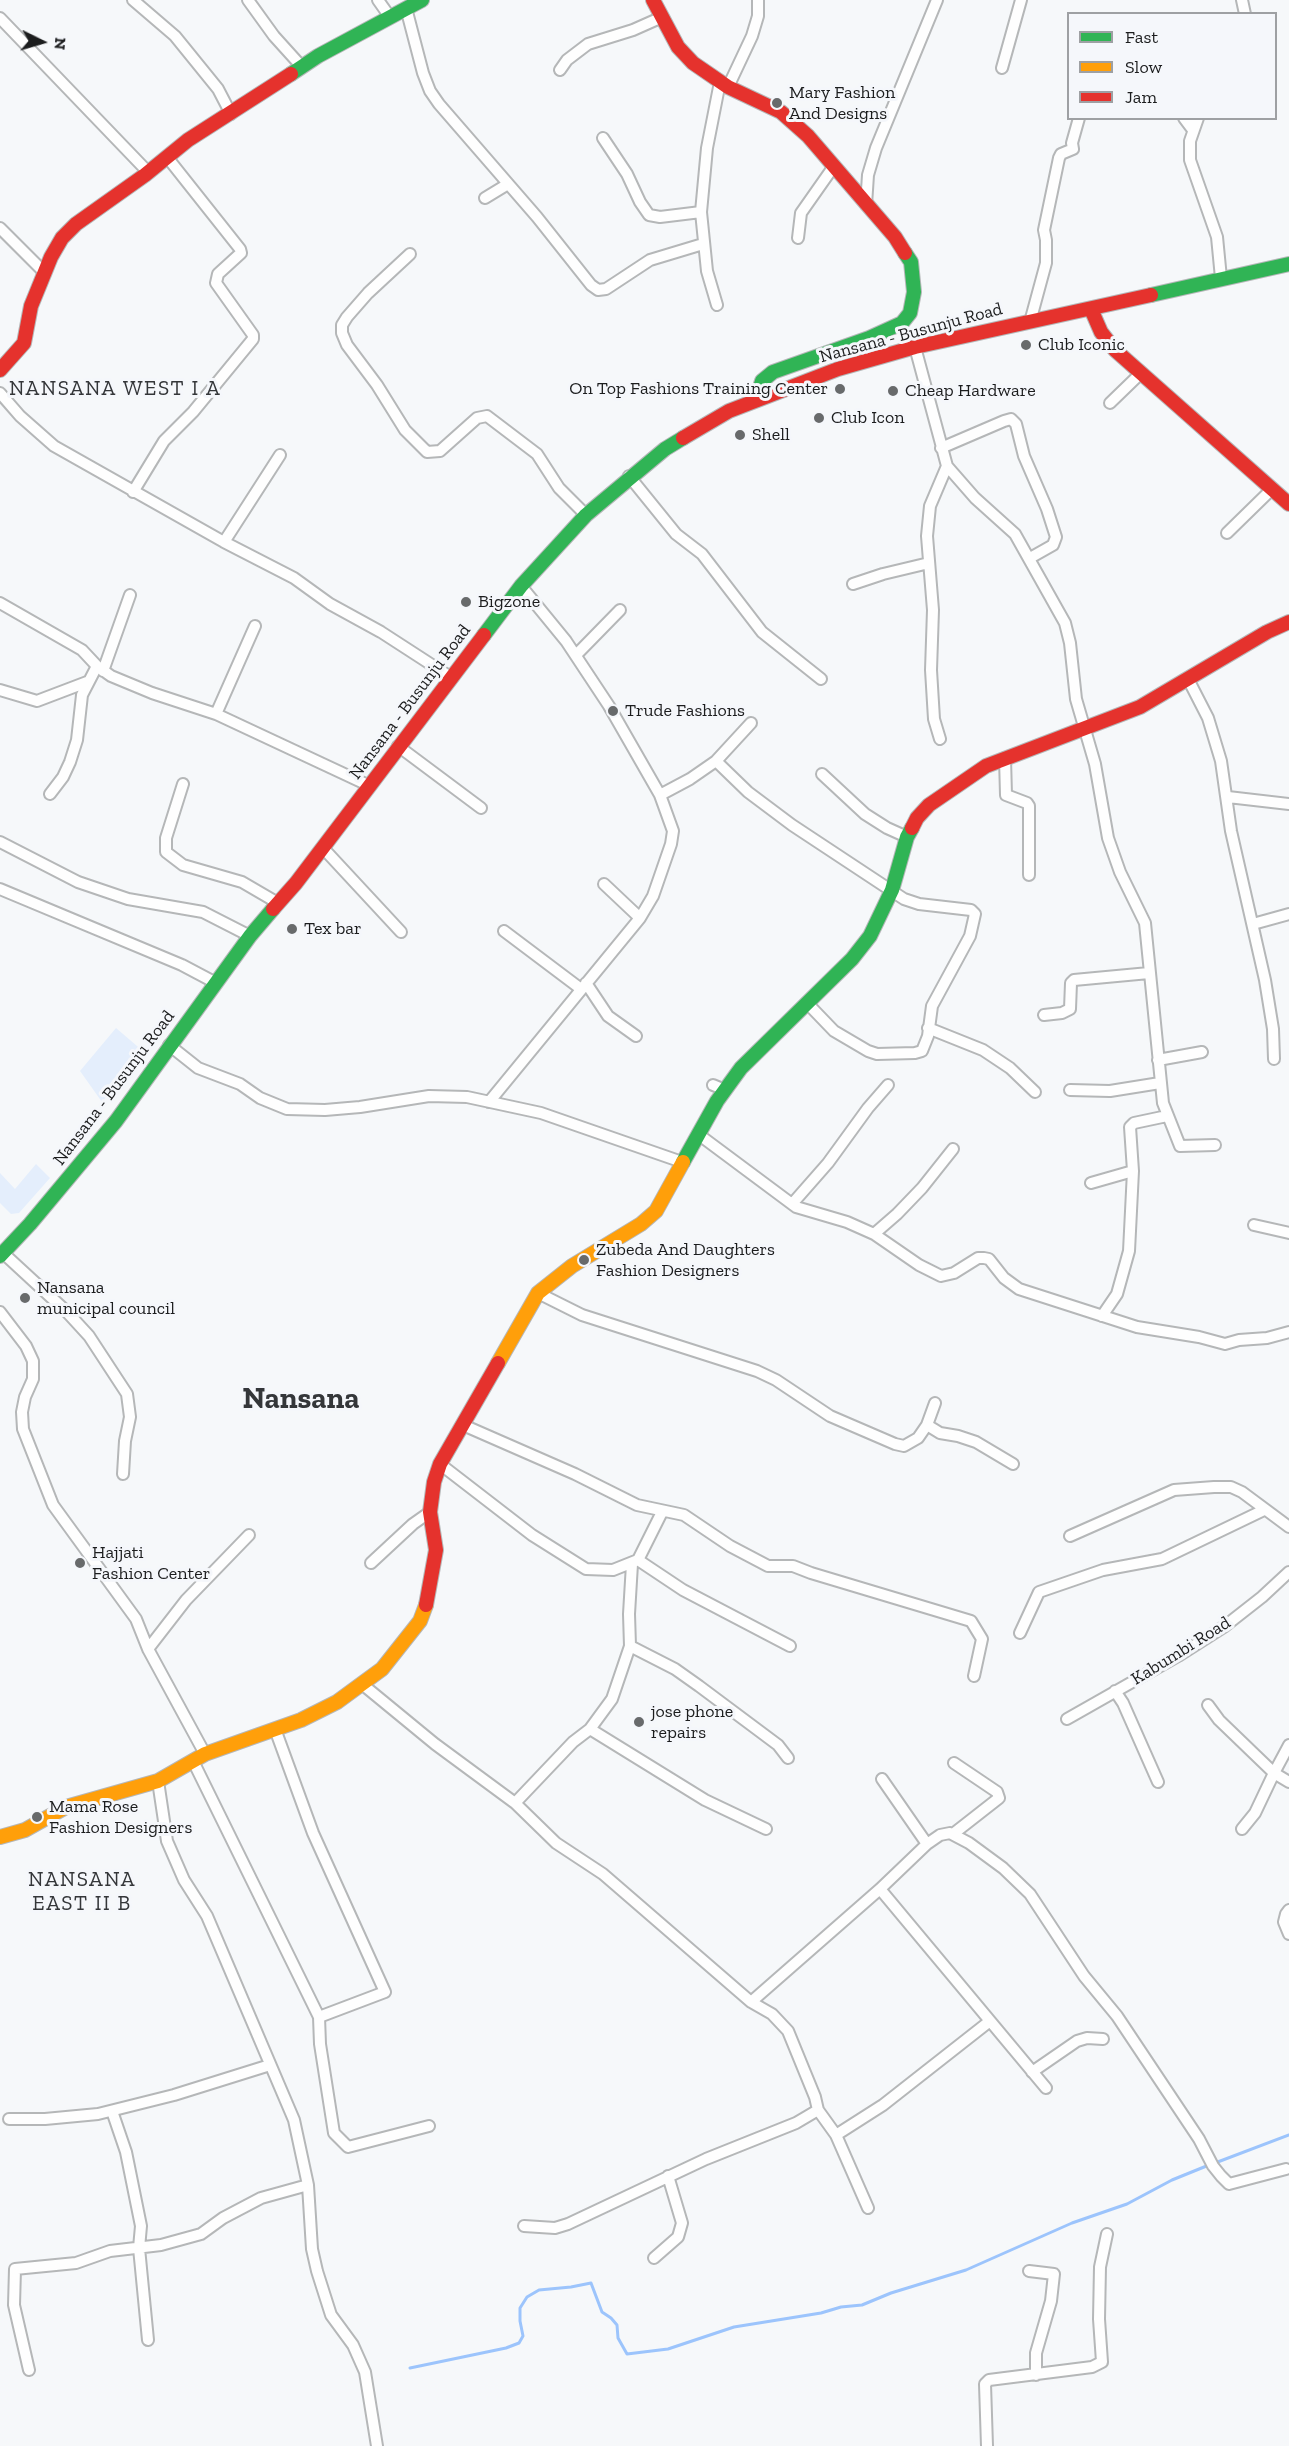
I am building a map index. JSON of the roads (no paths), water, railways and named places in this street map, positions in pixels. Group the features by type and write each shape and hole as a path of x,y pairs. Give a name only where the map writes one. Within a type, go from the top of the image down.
{"street":[{"path":"133,0 175,36 218,89 231,114"},
{"path":"248,0 274,36 302,67"},
{"path":"378,0 390,17"},
{"path":"0,370 24,343 31,306 45,273 62,238 76,224 188,140 302,67 422,0"},
{"path":"653,0 660,18 678,47 693,63 724,85 781,112 808,136 895,237 911,262 914,292 910,313 902,322 886,331 773,372 762,381 756,400"},
{"path":"717,305 707,271 703,244 701,212 707,148 724,85 752,36 758,16 758,0"},
{"path":"866,205 868,175 876,148 937,0"},
{"path":"1002,68 1021,0"},
{"path":"406,8 430,91 597,290 606,289 650,260 703,244"},
{"path":"0,18 148,172"},
{"path":"560,70 567,60 588,44 633,30 660,18"},
{"path":"1030,321 1046,263 1044,230 1059,158 1061,154 1073,149 1072,143 1078,120"},
{"path":"1186,120 1193,130"},
{"path":"1197,120 1189,150 1191,168 1217,237 1221,278"},
{"path":"603,138 627,174 649,215 660,217 701,212"},
{"path":"132,492 164,441 193,412 254,335 216,283 218,274 241,253 240,249 167,157"},
{"path":"798,238 801,213 834,166"},
{"path":"485,198 508,184"},
{"path":"0,228 45,273"},
{"path":"410,254 368,293 347,317 342,325 342,333 347,345 377,385 405,430 427,452 440,451 477,418 487,416 537,454 559,488 586,515"},
{"name":"Nansana - Busunju Road","path":"2,1255 116,1120 250,936 323,848 521,586 586,515 629,476 664,449 729,411 838,369 915,347 1289,264"},
{"path":"1091,309 1101,332 1115,350 1289,504"},
{"path":"915,347 947,466 975,498 1016,534 1065,623 1070,643 1076,699 1095,764 1104,819 1113,855 1145,922 1160,1083 1167,1116 1180,1146 1215,1145"},
{"path":"1110,403 1141,373"},
{"path":"0,393 20,416 54,446 132,492 294,578 330,604 381,632 452,678"},
{"path":"941,448 1004,420 1011,419 1016,424 1024,456 1047,508 1056,537 1053,544 1030,558"},
{"path":"224,542 280,454"},
{"path":"940,739 934,719 931,670 933,610 927,536 930,507 947,466"},
{"path":"629,476 676,534 702,554 762,632 821,679"},
{"path":"1227,533 1272,489"},
{"path":"853,584 929,563"},
{"path":"489,1102 640,918 653,896 671,844 673,831 660,795 609,706 548,616 521,586"},
{"path":"50,794 63,777 70,762 77,740 82,695 87,682 100,668 130,595"},
{"path":"0,603 82,650 100,668 152,693 216,714 370,786"},
{"path":"576,655 620,610"},
{"path":"0,1837 25,1830 66,1807 158,1781 199,1757 301,1720 337,1702 382,1670 420,1621 428,1600 436,1550 430,1512 434,1482 440,1464 538,1293 566,1270 641,1224 656,1211 698,1134 719,1088 808,1004 852,959 870,936 892,890 907,837 917,818 929,805 970,775 1005,758 1140,707 1289,621"},
{"path":"216,714 255,626"},
{"path":"1188,679 1215,735 1228,797 1234,846 1253,924 1272,1020 1274,1059"},
{"path":"0,690 37,701 87,682"},
{"path":"660,795 690,779 716,760 751,723"},
{"path":"398,746 424,768 481,808"},
{"path":"1005,758 1006,795 1027,803 1029,806 1029,875"},
{"path":"716,760 748,792 792,825 904,899 919,904 971,910 975,914 970,936 932,1006 926,1045 922,1051 878,1054 855,1045 834,1031 808,1004"},
{"path":"822,774 865,814 886,828 907,837"},
{"path":"183,784 166,838 166,852 183,865 242,882 278,903"},
{"path":"1228,797 1289,804"},
{"path":"0,842 78,882 128,899 203,912 250,936"},
{"path":"323,848 401,932"},
{"path":"604,884 640,918"},
{"path":"0,889 182,965 216,983"},
{"path":"1253,924 1289,914"},
{"path":"504,931 584,986 608,1016 636,1036"},
{"path":"1044,1015 1067,1012 1070,1009 1071,982 1074,980 1149,973"},
{"path":"928,1028 983,1050 1010,1068 1035,1092"},
{"path":"169,1045 198,1068 240,1084 260,1098 287,1109 325,1110 429,1096 467,1097 541,1113 682,1162"},
{"path":"1158,1060 1202,1052"},
{"path":"1070,1090 1110,1091 1160,1083"},
{"path":"792,1204 828,1163 868,1108 888,1085"},
{"path":"1102,1316 1117,1294 1129,1251 1133,1171 1130,1127 1167,1116"},
{"path":"698,1134 792,1204 874,1234 919,1265 941,1276 954,1274 978,1258 984,1258 989,1259 1004,1278 1019,1288 1137,1327 1199,1337 1225,1344 1239,1340 1267,1338 1289,1332"},
{"path":"874,1234 914,1197 953,1149"},
{"path":"1091,1183 1133,1171"},
{"path":"1254,1225 1289,1233"},
{"path":"2,1255 67,1312 89,1336 127,1394 130,1417 125,1442 123,1474"},
{"path":"538,1293 582,1315 757,1371 776,1380 830,1416 895,1444 904,1446 912,1443 927,1425 934,1404"},
{"path":"0,1312 26,1346 33,1361 33,1379 25,1397 22,1412 23,1429 53,1505 136,1619 319,2017 320,2044 334,2133 348,2147 429,2126"},
{"path":"463,1425 575,1474 637,1505 684,1515 730,1546 768,1566 793,1566 971,1621 982,1639 974,1676"},
{"path":"927,1425 940,1433 976,1442 1013,1464"},
{"path":"440,1464 532,1534 586,1569 614,1570 635,1562"},
{"path":"1070,1536 1174,1490 1230,1487 1242,1492 1289,1527"},
{"path":"1020,1633 1039,1592 1103,1570 1162,1559 1264,1510"},
{"path":"371,1563 413,1524 430,1512"},
{"path":"514,1803 573,1742 590,1729 612,1699 630,1646 629,1614 635,1562 662,1512"},
{"path":"148,1649 186,1600 249,1535"},
{"path":"635,1562 682,1590 790,1646"},
{"name":"Kabumbi Road","path":"1067,1719 1178,1656 1225,1626 1289,1572"},
{"path":"630,1646 675,1669 699,1686 778,1745 788,1758"},
{"path":"362,1684 435,1744 514,1803 556,1843 603,1874 751,2002 771,2014 788,2031 815,2097 818,2110 836,2136 868,2208"},
{"path":"1115,1691 1123,1703 1158,1782"},
{"path":"1208,1705 1220,1720 1274,1773 1289,1782"},
{"path":"275,1729 313,1833 385,1992 319,2017"},
{"path":"590,1729 705,1800 766,1829"},
{"path":"1242,1829 1255,1813 1289,1745"},
{"path":"953,1834 999,1798 997,1792 954,1763"},
{"path":"882,1779 927,1844"},
{"path":"158,1781 167,1841 184,1880 207,1916 294,2120 308,2185 312,2249 317,2271 331,2315 353,2345 365,2372 377,2446"},
{"path":"751,2002 880,1889 927,1844 946,1833 953,1834 1003,1868 1030,1894 1084,1976 1117,2016 1199,2139 1212,2164 1229,2184 1286,2169"},
{"path":"880,1889 1046,2088"},
{"path":"1289,1910 1284,1922 1289,1934"},
{"path":"836,2136 883,2105 990,2021"},
{"path":"1032,2072 1077,2041 1102,2038"},
{"path":"9,2119 45,2119 112,2111 174,2096 270,2066"},
{"path":"524,2226 535,2228 562,2226 706,2158 796,2123 818,2110"},
{"path":"112,2111 126,2152 141,2226 140,2248 148,2340"},
{"path":"654,2258 678,2237 682,2223 668,2176"},
{"path":"29,2370 14,2305 15,2269 29,2266 63,2266 110,2251 140,2248 201,2234 223,2218 261,2198 308,2185"},
{"path":"987,2446 985,2384 989,2380 1092,2367 1102,2362 1099,2319 1100,2267 1107,2234"},
{"path":"1029,2271 1054,2274 1052,2301 1036,2353 1036,2375"}],"waterway":[{"path":"1215,2163 1289,2135"},
{"path":"410,2368 506,2348 519,2343 523,2336 520,2308 527,2297 539,2290 591,2283 602,2312 617,2325 618,2338 627,2354 668,2349 734,2327 862,2305 891,2293 966,2270 1072,2223 1127,2204 1172,2180 1209,2165"}],"place":[{"name":"Mary Fashion And Designs","path":"777,103"},
{"name":"Club Iconic","path":"1026,345"},
{"name":"On Top Fashions Training Center","path":"840,389"},
{"name":"Cheap Hardware","path":"893,391"},
{"name":"Club Icon","path":"819,418"},
{"name":"Shell","path":"740,435"},
{"name":"Bigzone","path":"466,602"},
{"name":"Trude Fashions","path":"613,711"},
{"name":"Tex bar","path":"292,929"},
{"name":"Zubeda And Daughters Fashion Designers","path":"584,1260"},
{"name":"Nansana municipal council","path":"25,1298"},
{"name":"Hajjati Fashion Center","path":"80,1563"},
{"name":"jose phone repairs","path":"639,1722"},
{"name":"Mama Rose Fashion Designers","path":"37,1817"}],"district":[{"name":"NANSANA WEST I A","path":"115,389"},
{"name":"Nansana","path":"301,1399"},
{"name":"NANSANA EAST II B","path":"82,1892"}]}
